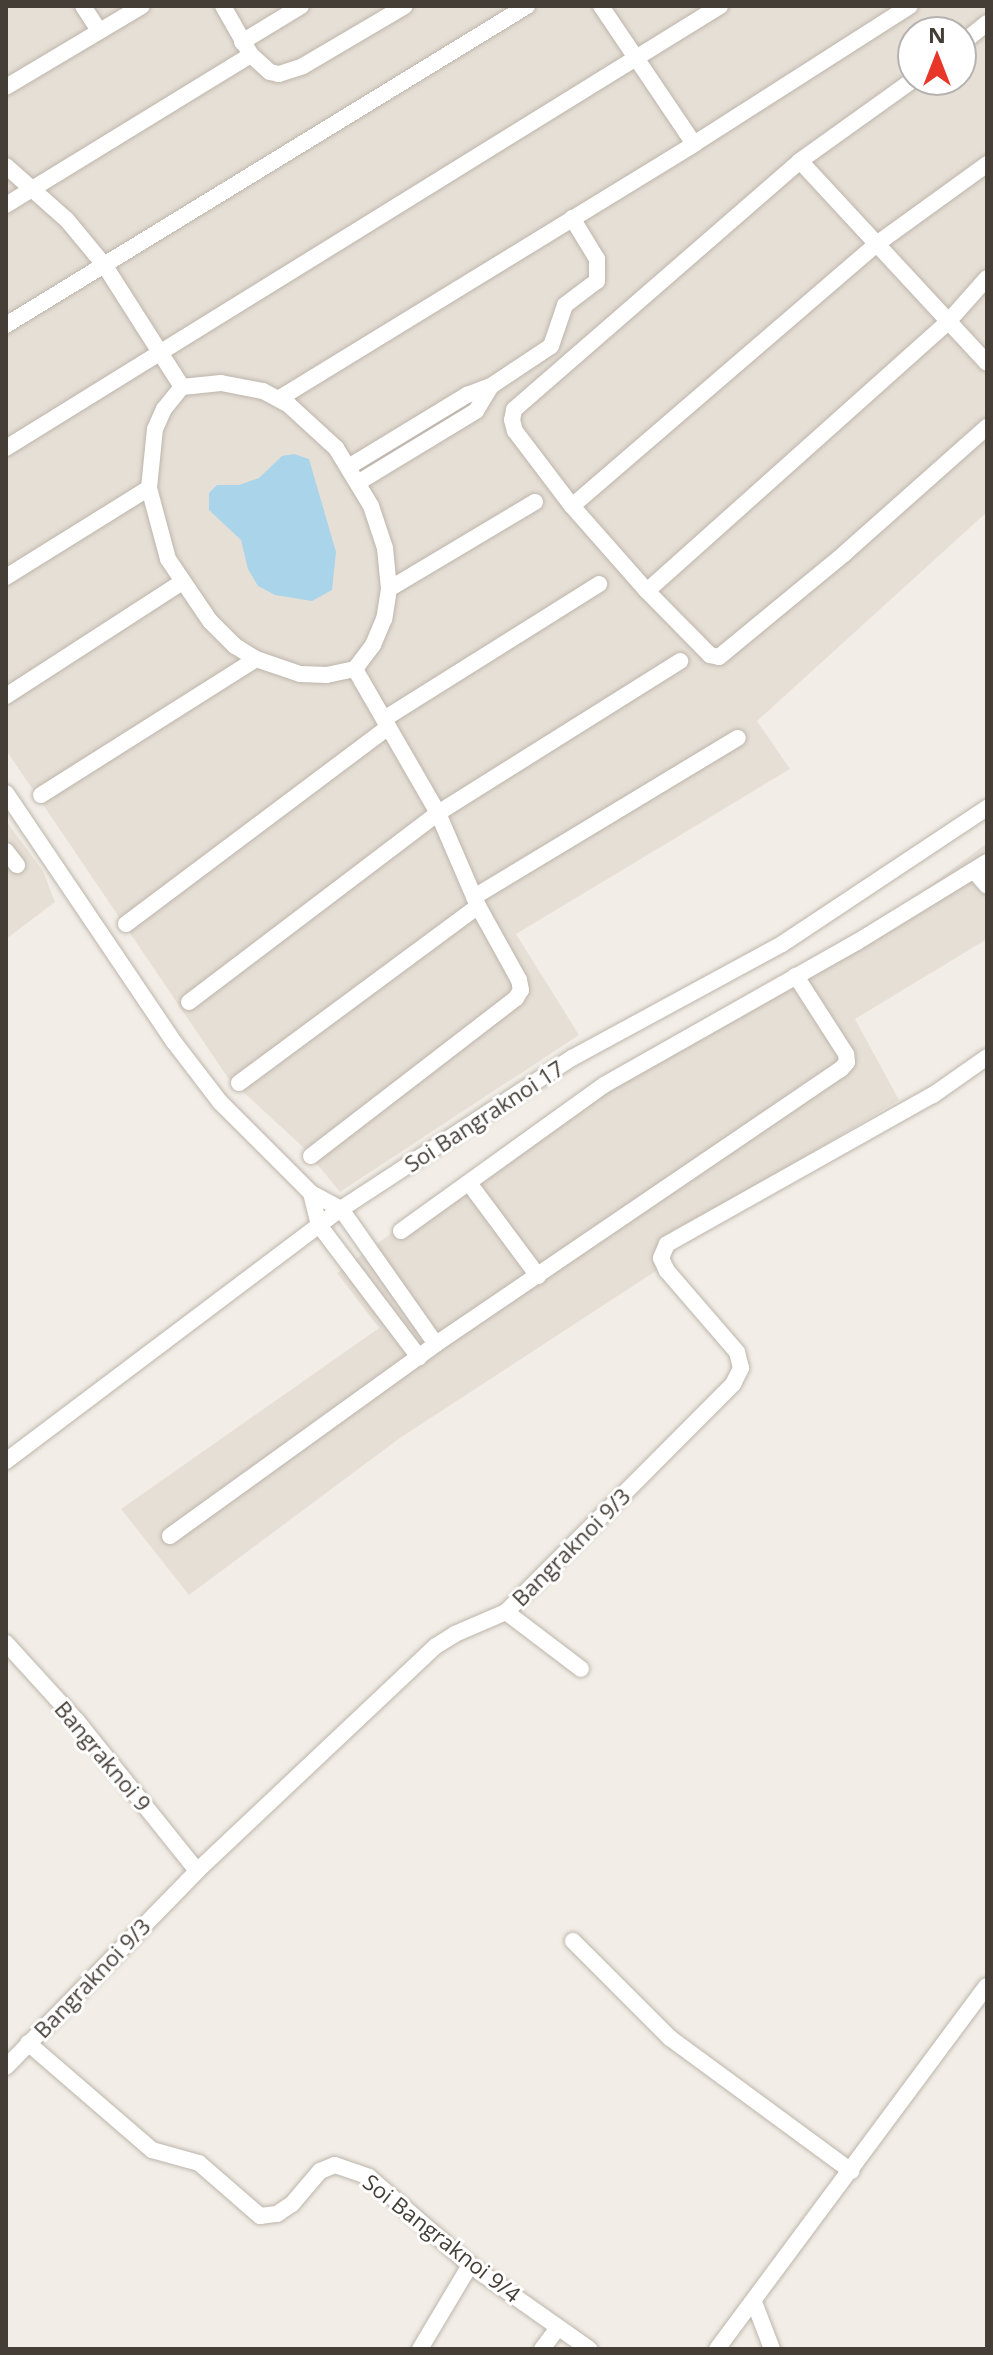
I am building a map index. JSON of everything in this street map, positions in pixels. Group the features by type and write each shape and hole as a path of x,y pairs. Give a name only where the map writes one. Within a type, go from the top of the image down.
{"street":[{"path":"83,6 99,31"},
{"path":"6,87 142,6"},
{"path":"223,6 247,48 270,72 291,71 405,6"},
{"path":"6,205 247,48 301,6"},
{"path":"6,325 527,6"},
{"path":"601,6 694,144"},
{"path":"6,448 720,6"},
{"path":"280,398 694,144 910,6"},
{"path":"897,91 800,161 514,410 515,431 572,506 647,591 710,655 719,657 845,553 987,427"},
{"path":"800,161 987,363"},
{"path":"572,506 878,243 987,164"},
{"path":"6,166 67,220 105,266 182,387"},
{"path":"350,466 467,395 491,386 551,346 565,305 597,281 597,259 572,218"},
{"path":"647,591 947,323 987,278"},
{"path":"241,385 280,398 315,426 350,466 385,548 389,589 378,632 355,669 327,675 300,674 256,659 235,646 210,621 181,583 161,538 149,488 155,429 164,409 182,387 241,385"},
{"path":"359,482 476,411 491,386"},
{"path":"6,577 149,488"},
{"path":"389,589 535,502"},
{"path":"6,696 181,583"},
{"path":"126,924 386,723 599,584"},
{"path":"41,795 256,659"},
{"path":"189,1002 438,813 680,661"},
{"path":"311,1156 519,994 519,980 476,902 438,813 355,669"},
{"path":"239,1083 476,902 738,738"},
{"path":"6,793 174,1042 220,1102 311,1193 341,1209 436,1344"},
{"name":"Soi Bangraknoi 17","path":"6,1461 341,1209 572,1058 807,928 987,808"},
{"path":"6,851 17,865"},
{"path":"401,1231 604,1085 981,867 987,886"},
{"path":"170,1536 436,1344 847,1062 846,1054 796,976"},
{"name":"Bangraknoi 9/3","path":"6,2067 197,1871 436,1646 455,1634 506,1612 733,1384 741,1368 737,1352 667,1271 661,1258 667,1244 933,1095 987,1057"},
{"path":"469,1183 538,1276"},
{"path":"311,1193 319,1225 419,1357"},
{"path":"506,1612 581,1669"},
{"name":"Bangraknoi 9","path":"6,1643 77,1721 197,1871"},
{"path":"573,1941 670,2038 851,2171"},
{"path":"717,2349 987,1986"},
{"name":"Soi Bangraknoi 9/4","path":"28,2043 152,2150 199,2163 260,2216 277,2214 292,2204 320,2171 335,2165 351,2168 369,2177 470,2265 589,2349"},
{"path":"420,2349 470,2265"},
{"path":"754,2302 772,2349"},
{"path":"542,2349 558,2328"}],"shaded area":[{"path":"6,6 987,6 987,512 757,721 790,769 516,934 579,1035 340,1192 303,1147 228,1078 6,750"},
{"path":"6,821 43,871 55,902 6,939"},
{"path":"987,843 987,939 855,1019 899,1100 663,1243 662,1267 400,1438 189,1595 121,1509 379,1328 337,1273 592,1087 898,910"}],"water":[{"path":"294,454 309,459 336,552 332,590 312,601 275,595 258,586 248,569 241,540 209,510 209,493 217,485 239,485 259,478 282,456"}]}
